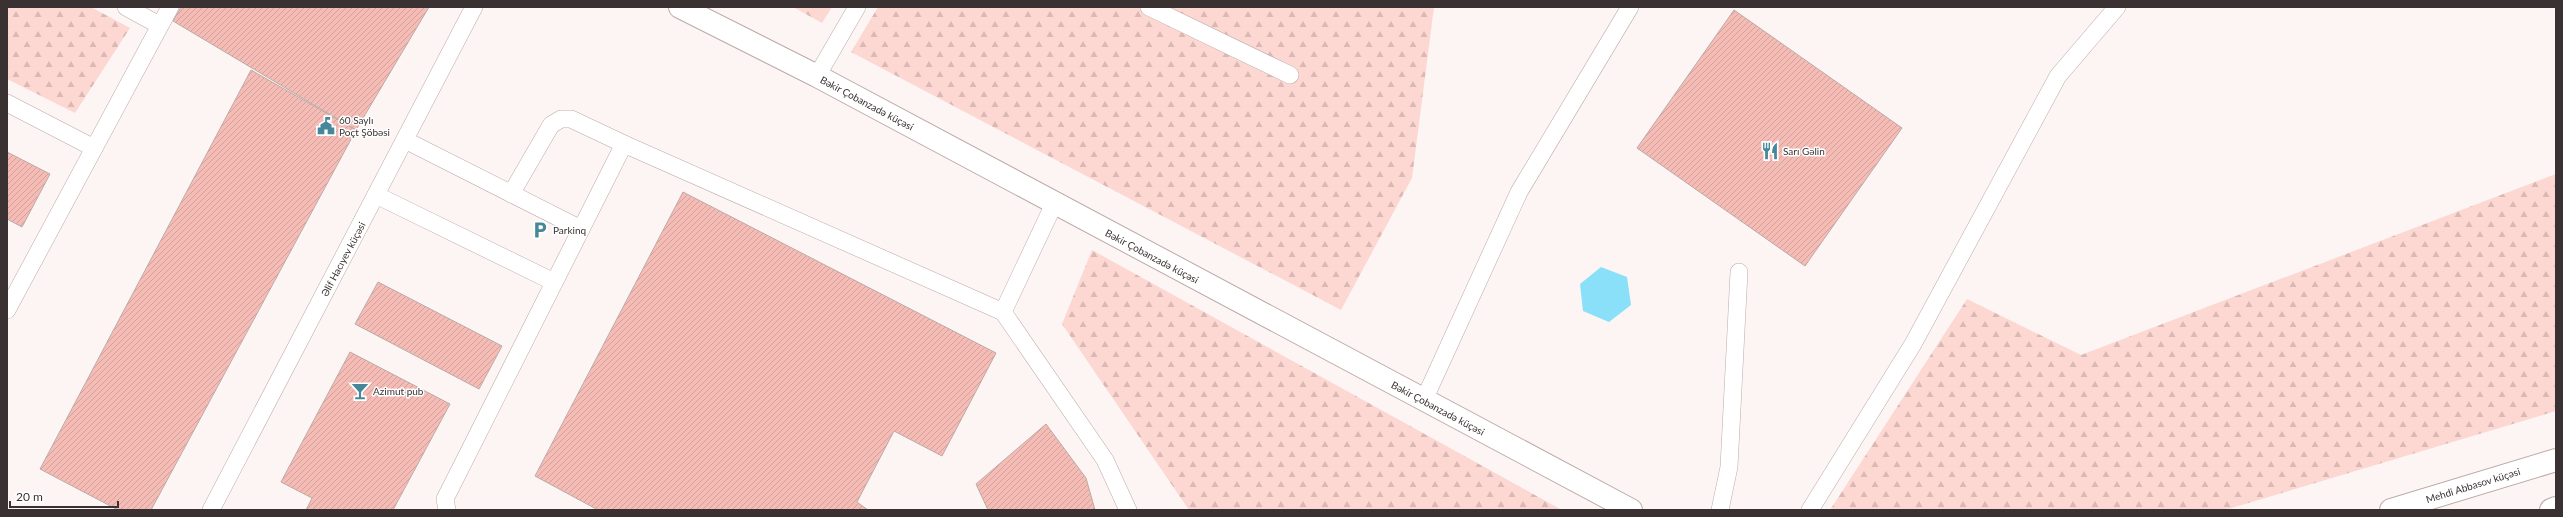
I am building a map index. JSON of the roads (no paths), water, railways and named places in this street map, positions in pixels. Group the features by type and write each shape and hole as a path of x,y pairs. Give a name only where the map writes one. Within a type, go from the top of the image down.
{"street":[{"name":"Bəkir Çobanzadə küçəsi","path":"680,7 817,76 1054,204 1628,509"},
{"name":"Mehdi Abbasov küçəsi","path":"2391,510 2556,460"},
{"path":"2551,510 2556,508"}],"lane":[{"path":"126,7 159,25"},
{"path":"7,310 170,7"},
{"name":"Əlif Hacıyev küçəsi","path":"211,510 474,7"},
{"path":"817,76 857,7"},
{"path":"1149,7 1290,75"},
{"path":"1424,400 1519,192 1630,7"},
{"path":"1810,510 1913,344 2058,76 2117,7"},
{"path":"7,103 94,148"},
{"path":"511,194 551,125 561,119 571,119 624,144 1003,312 1104,460 1128,510"},
{"path":"405,140 581,229"},
{"path":"448,510 445,499 624,144"},
{"path":"376,195 554,282"},
{"path":"1003,312 1054,204"},
{"path":"1720,510 1729,467 1739,272"}],"water":[{"path":"1601,267 1627,277 1631,305 1609,322 1583,311 1580,284"}],"place":[{"name":"60 Saylı Poçt Şöbəsi","path":"326,126"},
{"name":"Sarı Gəlin","path":"1770,151"},
{"name":"Parkinq","path":"540,230"},
{"name":"Azimut pub","path":"360,391"}]}
